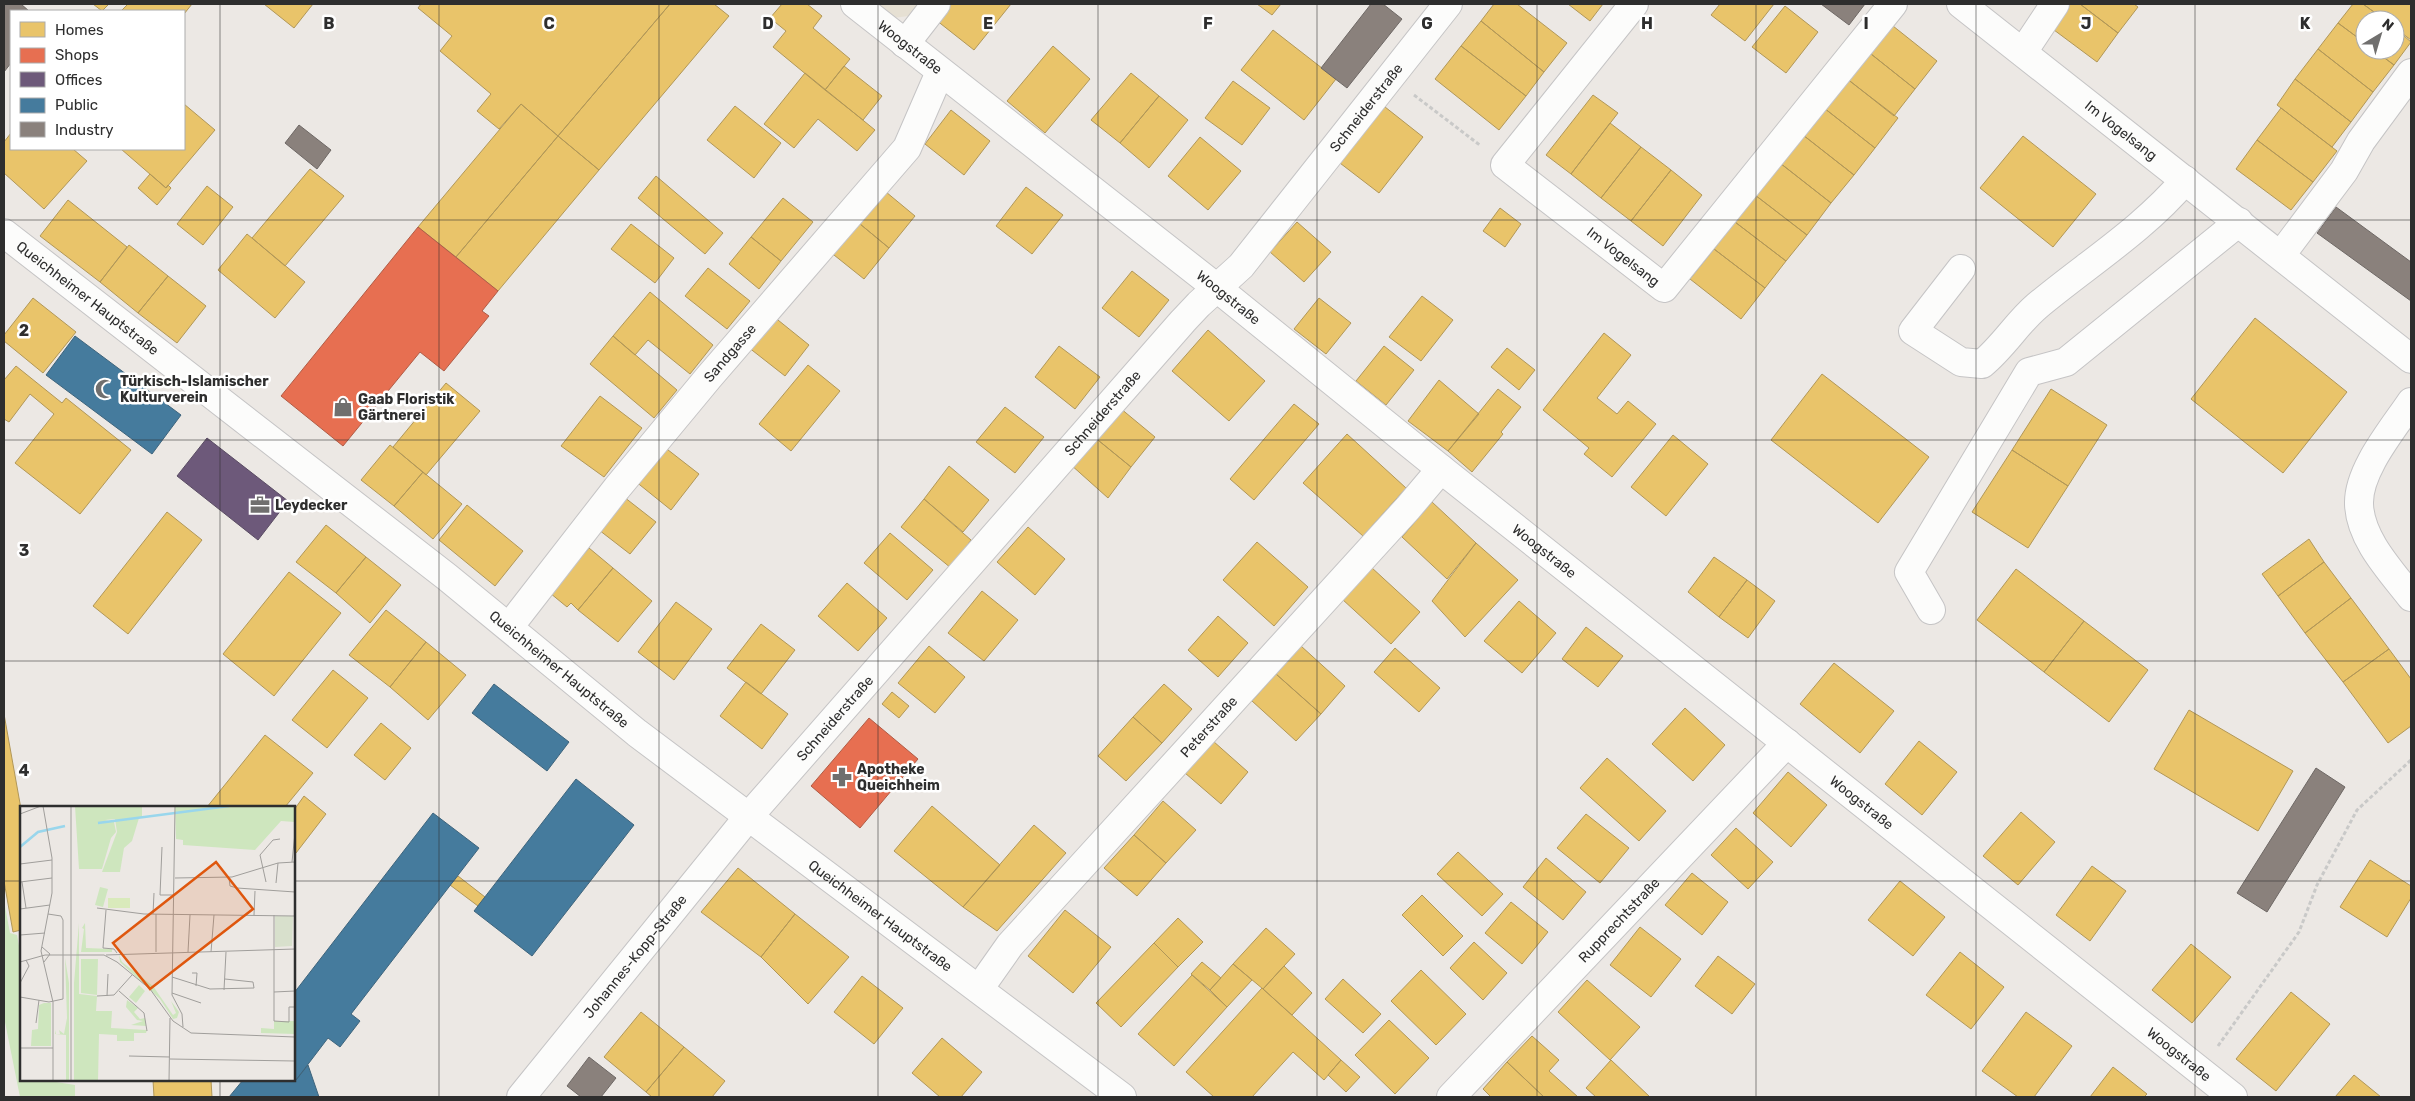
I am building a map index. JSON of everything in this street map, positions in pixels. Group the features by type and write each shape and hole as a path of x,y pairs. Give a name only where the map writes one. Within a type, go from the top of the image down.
{"street":[{"name":"Woogstraße","path":"855,4 1217,288 1441,469 2234,1097"},
{"path":"905,44 936,4"},
{"name":"Schneiderstraße","path":"749,816 1183,321 1242,266 1448,4"},
{"path":"1505,165 1634,4"},
{"name":"Im Vogelsang","path":"1505,165 1664,288 1893,4"},
{"name":"Im Vogelsang","path":"1961,4 2411,359"},
{"path":"2023,52 2055,4"},
{"name":"Sandgasse","path":"509,627 617,488 709,377 907,148 940,72"},
{"path":"2281,255 2344,171 2361,141 2411,74"},
{"path":"1961,269 1913,331 1961,362 1982,364 1998,351 2035,308 2154,212 2185,180"},
{"path":"1931,610 1909,572 2029,372 2066,362 2239,222"},
{"name":"Queichheimer Hauptstraße","path":"4,233 509,627 636,733 1122,1097"},
{"path":"2411,402 2370,465 2364,480 2359,504 2363,522 2372,543 2411,597"},
{"name":"Peterstraße","path":"979,989 1010,945 1408,508 1441,469"},
{"name":"Rupprechtstraße","path":"1451,1097 1787,743"},
{"name":"Johannes-Kopp-Straße","path":"521,1097 749,816"}],"path":[{"path":"1390,77 1505,165"},
{"path":"2200,1071 2299,932 2317,885 2357,810 2411,760"}],"shaded area":[{"path":"876,4 931,4 924,14 893,18"}],"green space":[{"path":"4,901 10,933 17,935 20,951 20,1081 50,1081 75,1085 75,1097 20,1097 4,1017"}],"building: Homes":[{"path":"93,4 109,4 103,10"},
{"path":"128,4 192,4 185,13 185,10 122,10"},
{"path":"264,4 313,4 294,28"},
{"path":"421,4 670,4 558,136 521,104 499,129 477,111 491,94 440,51 452,36 418,8"},
{"path":"670,4 714,4 729,16 599,170 558,136"},
{"path":"782,4 807,4 822,16 813,28 850,59 825,90 773,47 786,31 770,18"},
{"path":"949,4 1011,4 974,50 936,20"},
{"path":"1257,4 1281,4 1272,15"},
{"path":"1494,4 1517,4 1567,43 1544,72 1481,21"},
{"path":"1568,4 1603,4 1590,21"},
{"path":"1720,4 1774,4 1745,41 1711,15"},
{"path":"2062,4 2080,4 2118,33 2097,62 2046,24"},
{"path":"2080,4 2134,4 2138,7 2118,33"},
{"path":"2353,4 2363,4 2371,10 2355,10 2355,36 2338,23"},
{"path":"2363,4 2411,4 2411,40 2405,36 2405,10 2371,10"},
{"path":"1785,6 1818,32 1786,73 1752,47"},
{"path":"1481,21 1544,72 1526,96 1461,46"},
{"path":"1888,22 1937,61 1915,89 1866,50"},
{"path":"2338,23 2355,36 2355,60 2387,60 2394,65 2373,92 2318,49"},
{"path":"1273,30 1336,79 1304,120 1241,70"},
{"path":"2405,37 2411,42 2405,50"},
{"path":"1053,46 1090,79 1045,133 1007,101"},
{"path":"1461,46 1526,96 1499,130 1435,79"},
{"path":"2318,49 2373,92 2351,122 2295,79"},
{"path":"1866,50 1915,89 1894,116 1845,77"},
{"path":"2387,60 2398,60 2394,65"},
{"path":"844,66 882,96 863,120 825,90"},
{"path":"805,73 875,130 857,151 818,119 794,148 764,124"},
{"path":"1131,73 1159,96 1120,143 1091,120"},
{"path":"1847,79 1898,118 1875,148 1824,108"},
{"path":"2295,79 2351,122 2332,147 2277,105"},
{"path":"1233,81 1270,108 1242,145 1205,118"},
{"path":"1593,95 1618,113 1571,174 1546,155"},
{"path":"1159,96 1188,120 1149,168 1120,143"},
{"path":"1380,103 1423,137 1379,193 1336,160"},
{"path":"521,104 558,136 456,257 418,227"},
{"path":"185,105 215,130 166,188 122,150 185,150"},
{"path":"735,106 781,143 754,178 707,140"},
{"path":"1824,108 1875,148 1854,175 1803,135"},
{"path":"2281,108 2337,151 2313,182 2257,140"},
{"path":"951,110 990,141 964,175 925,144"},
{"path":"1610,123 1641,147 1601,198 1571,174"},
{"path":"10,134 10,150 74,150 87,161 44,209 4,173 4,142"},
{"path":"1803,135 1854,175 1831,203 1780,163"},
{"path":"558,136 599,170 498,291 456,257"},
{"path":"2023,136 2096,194 2053,247 1980,188"},
{"path":"1200,137 1241,171 1208,210 1168,176"},
{"path":"2257,140 2313,182 2291,210 2236,169"},
{"path":"1641,147 1671,170 1631,221 1601,198"},
{"path":"1780,163 1831,203 1807,235 1755,195"},
{"path":"310,169 344,196 285,266 252,238"},
{"path":"1671,170 1702,195 1663,246 1631,221"},
{"path":"150,174 166,188 168,185 171,188 157,205 138,188"},
{"path":"656,176 723,233 705,254 638,198"},
{"path":"207,186 233,207 203,245 177,224"},
{"path":"880,187 915,216 889,248 854,219"},
{"path":"1026,187 1063,215 1032,254 996,226"},
{"path":"1755,195 1807,235 1786,261 1735,222"},
{"path":"783,198 813,222 781,261 751,237"},
{"path":"68,200 127,247 100,282 40,236"},
{"path":"1500,208 1521,224 1505,247 1483,231"},
{"path":"854,219 889,248 864,279 829,251"},
{"path":"1297,222 1331,252 1304,282 1270,252"},
{"path":"1735,222 1786,261 1765,288 1714,249"},
{"path":"631,224 674,258 655,283 611,249"},
{"path":"247,234 305,282 275,318 218,270"},
{"path":"751,237 781,261 759,289 729,264"},
{"path":"129,245 168,276 138,313 100,282"},
{"path":"1714,249 1765,288 1741,319 1690,279"},
{"path":"708,268 750,301 727,329 685,296"},
{"path":"1132,271 1169,300 1139,337 1102,308"},
{"path":"168,276 206,306 177,343 138,313"},
{"path":"650,292 713,345 690,374 648,340 635,355 613,336"},
{"path":"1422,296 1453,320 1421,361 1389,337"},
{"path":"33,298 76,332 43,373 4,341 4,335"},
{"path":"1319,298 1351,323 1326,354 1294,329"},
{"path":"773,316 809,345 785,376 748,347"},
{"path":"2255,318 2347,392 2283,473 2191,399"},
{"path":"1208,330 1265,381 1229,421 1172,371"},
{"path":"1604,333 1631,355 1597,398 1617,414 1628,401 1656,424 1612,477 1584,454 1589,448 1543,410"},
{"path":"613,336 677,390 654,418 590,364"},
{"path":"1059,346 1100,377 1075,409 1035,377"},
{"path":"1384,346 1414,370 1386,405 1356,381"},
{"path":"1507,348 1535,370 1519,390 1491,367"},
{"path":"808,365 840,391 791,451 759,424"},
{"path":"16,366 62,403 66,398 131,450 80,514 15,463 54,414 30,394 9,422 4,419 4,380"},
{"path":"1822,374 1929,457 1878,523 1771,440"},
{"path":"1439,380 1479,414 1448,451 1408,421"},
{"path":"446,383 480,411 426,475 393,447"},
{"path":"1498,389 1521,407 1501,432 1503,434 1472,472 1448,451"},
{"path":"2051,389 2107,425 2068,486 2012,450"},
{"path":"600,396 642,428 604,477 561,446"},
{"path":"1294,404 1319,424 1254,500 1230,479"},
{"path":"1005,407 1044,437 1015,473 976,442"},
{"path":"1120,408 1155,437 1131,467 1093,436"},
{"path":"1347,434 1406,488 1363,536 1303,483"},
{"path":"1673,435 1708,464 1666,516 1631,487"},
{"path":"1093,436 1131,467 1108,498 1070,464"},
{"path":"390,445 423,472 394,506 361,480"},
{"path":"663,446 699,474 671,510 635,481"},
{"path":"2012,450 2068,486 2028,548 1972,512"},
{"path":"949,466 989,500 963,532 924,499"},
{"path":"423,472 462,504 433,539 394,506"},
{"path":"624,497 656,522 630,554 599,530"},
{"path":"924,499 971,540 951,568 901,527"},
{"path":"1432,502 1476,543 1447,579 1402,537"},
{"path":"467,505 523,551 495,586 439,540"},
{"path":"167,512 202,540 128,634 93,606"},
{"path":"326,525 366,557 336,593 296,562"},
{"path":"1028,527 1065,559 1035,595 997,562"},
{"path":"890,533 933,570 907,600 864,563"},
{"path":"2309,539 2324,562 2278,596 2262,574"},
{"path":"1257,542 1308,587 1274,626 1223,580"},
{"path":"1476,543 1518,580 1465,637 1432,601"},
{"path":"589,548 613,568 578,610 571,603 567,607 550,593"},
{"path":"366,557 401,585 370,623 336,593"},
{"path":"1714,557 1747,580 1719,617 1688,592"},
{"path":"2324,562 2351,598 2305,633 2278,596"},
{"path":"1371,567 1420,612 1391,644 1342,599"},
{"path":"613,568 652,601 618,642 578,610"},
{"path":"2016,569 2084,621 2044,672 1977,620"},
{"path":"289,572 341,613 274,696 223,654"},
{"path":"1747,580 1775,601 1748,638 1719,617"},
{"path":"847,583 887,618 858,651 818,616"},
{"path":"982,591 1018,620 984,661 948,633"},
{"path":"2351,598 2389,649 2343,682 2305,633"},
{"path":"1519,601 1556,633 1522,673 1484,641"},
{"path":"676,602 712,629 674,680 638,652"},
{"path":"386,610 426,642 390,687 349,655"},
{"path":"1218,616 1248,643 1218,677 1188,650"},
{"path":"2084,621 2148,670 2109,722 2044,672"},
{"path":"761,624 795,650 761,694 727,668"},
{"path":"1586,627 1623,656 1598,687 1562,659"},
{"path":"426,642 466,675 428,720 390,687"},
{"path":"929,646 965,677 935,713 898,683"},
{"path":"1301,646 1345,686 1321,714 1276,674"},
{"path":"1395,648 1440,688 1419,712 1374,672"},
{"path":"2389,649 2411,679 2411,726 2388,743 2343,682"},
{"path":"1834,663 1894,711 1860,753 1800,704"},
{"path":"333,670 368,698 327,748 292,720"},
{"path":"1276,674 1321,714 1296,741 1252,701"},
{"path":"746,682 788,714 762,749 720,716"},
{"path":"1164,684 1192,709 1162,743 1133,717"},
{"path":"892,692 909,706 899,718 882,704"},
{"path":"1685,708 1725,745 1693,781 1652,744"},
{"path":"2189,710 2293,771 2258,831 2154,769"},
{"path":"4,714 20,806 20,930 13,932 4,881"},
{"path":"1133,717 1162,743 1126,781 1098,756"},
{"path":"381,723 411,748 385,780 354,755"},
{"path":"265,735 313,773 286,806 208,806"},
{"path":"1213,741 1248,772 1221,804 1185,773"},
{"path":"1919,741 1957,772 1922,815 1885,784"},
{"path":"1607,758 1666,811 1639,841 1580,788"},
{"path":"1788,772 1827,805 1791,847 1753,813"},
{"path":"304,796 326,814 296,853 295,852 295,809"},
{"path":"1163,801 1196,830 1166,863 1134,835"},
{"path":"932,806 1000,865 963,907 894,851"},
{"path":"2021,812 2055,842 2018,885 1983,856"},
{"path":"1586,814 1629,848 1600,883 1557,848"},
{"path":"1034,825 1066,853 997,931 963,907"},
{"path":"1736,828 1773,862 1748,889 1711,855"},
{"path":"1134,835 1166,863 1137,896 1104,868"},
{"path":"1458,852 1503,894 1482,916 1437,874"},
{"path":"1546,858 1586,892 1563,920 1523,887"},
{"path":"2370,860 2411,886 2411,898 2387,937 2340,907"},
{"path":"2092,866 2126,891 2090,941 2056,915"},
{"path":"738,868 795,914 761,957 701,912"},
{"path":"1692,873 1728,902 1702,935 1665,905"},
{"path":"458,876 485,897 478,906 450,885"},
{"path":"1900,881 1945,917 1913,956 1868,920"},
{"path":"1422,895 1463,936 1443,956 1402,915"},
{"path":"1511,902 1548,932 1522,964 1485,933"},
{"path":"1065,910 1111,947 1073,993 1028,956"},
{"path":"795,914 849,957 808,1004 761,957"},
{"path":"1178,918 1203,942 1178,967 1154,943"},
{"path":"1640,927 1681,959 1651,997 1610,965"},
{"path":"1266,928 1295,954 1263,989 1233,964"},
{"path":"1474,942 1507,973 1483,1000 1450,968"},
{"path":"1154,943 1178,967 1121,1027 1096,1003"},
{"path":"2191,944 2231,977 2192,1023 2152,990"},
{"path":"1960,952 2004,987 1971,1029 1926,995"},
{"path":"1718,956 1755,984 1732,1014 1695,986"},
{"path":"1202,962 1221,978 1210,990 1191,974"},
{"path":"1233,964 1252,980 1227,1007 1210,990"},
{"path":"1284,966 1312,993 1292,1015 1263,989"},
{"path":"1421,970 1466,1014 1436,1045 1391,1001"},
{"path":"1192,975 1227,1007 1174,1066 1138,1034"},
{"path":"862,976 903,1008 874,1044 834,1012"},
{"path":"1343,979 1381,1014 1363,1033 1325,999"},
{"path":"1587,980 1640,1027 1610,1060 1558,1012"},
{"path":"1262,988 1341,1060 1324,1080 1293,1052 1252,1097 1214,1097 1186,1072"},
{"path":"2291,992 2330,1024 2276,1091 2236,1059"},
{"path":"641,1012 684,1047 646,1092 604,1057"},
{"path":"2026,1012 2072,1046 2034,1097 2018,1097 1982,1071"},
{"path":"1389,1020 1429,1058 1395,1094 1355,1055"},
{"path":"1532,1036 1559,1060 1549,1071 1578,1097 1544,1097 1507,1062"},
{"path":"942,1038 982,1072 961,1097 940,1097 912,1073"},
{"path":"684,1047 725,1081 712,1097 652,1097 646,1092"},
{"path":"1341,1060 1360,1077 1346,1092 1328,1075"},
{"path":"1611,1060 1650,1097 1596,1097 1586,1088"},
{"path":"1507,1062 1544,1097 1491,1097 1483,1089"},
{"path":"2113,1067 2147,1094 2144,1097 2090,1097"},
{"path":"2354,1075 2381,1097 2335,1097"},
{"path":"153,1081 211,1081 212,1097 154,1097"}],"building: Shops":[{"path":"418,227 498,291 482,311 489,316 444,371 420,352 343,446 281,396"},
{"path":"869,718 918,759 860,828 811,786"}],"building: Offices":[{"path":"207,438 288,501 258,540 177,476"}],"building: Public":[{"path":"75,336 181,415 152,454 46,375"},
{"path":"494,684 569,742 547,771 472,713"},
{"path":"576,779 634,825 532,956 474,911"},
{"path":"433,813 479,848 351,1014 360,1021 340,1047 328,1038 296,1080 295,992"},
{"path":"308,1065 319,1097 229,1097 242,1081 296,1080"}],"building: Industry":[{"path":"4,4 21,4 28,10 10,10 10,64 4,72"},
{"path":"1371,4 1383,4 1402,19 1347,88 1321,68"},
{"path":"1821,4 1865,4 1849,25"},
{"path":"299,125 331,150 317,169 285,143"},
{"path":"2336,207 2411,262 2411,301 2317,233"},
{"path":"2316,768 2345,787 2267,912 2237,893"},
{"path":"589,1057 616,1078 601,1097 581,1097 567,1086"}],"place":[{"name":"Türkisch-Islamischer Kulturverein","path":"105,389"},
{"name":"Gaab Floristik Gärtnerei","path":"343,407"},
{"name":"Leydecker","path":"260,505"},
{"name":"Apotheke Queichheim","path":"842,777"}]}
